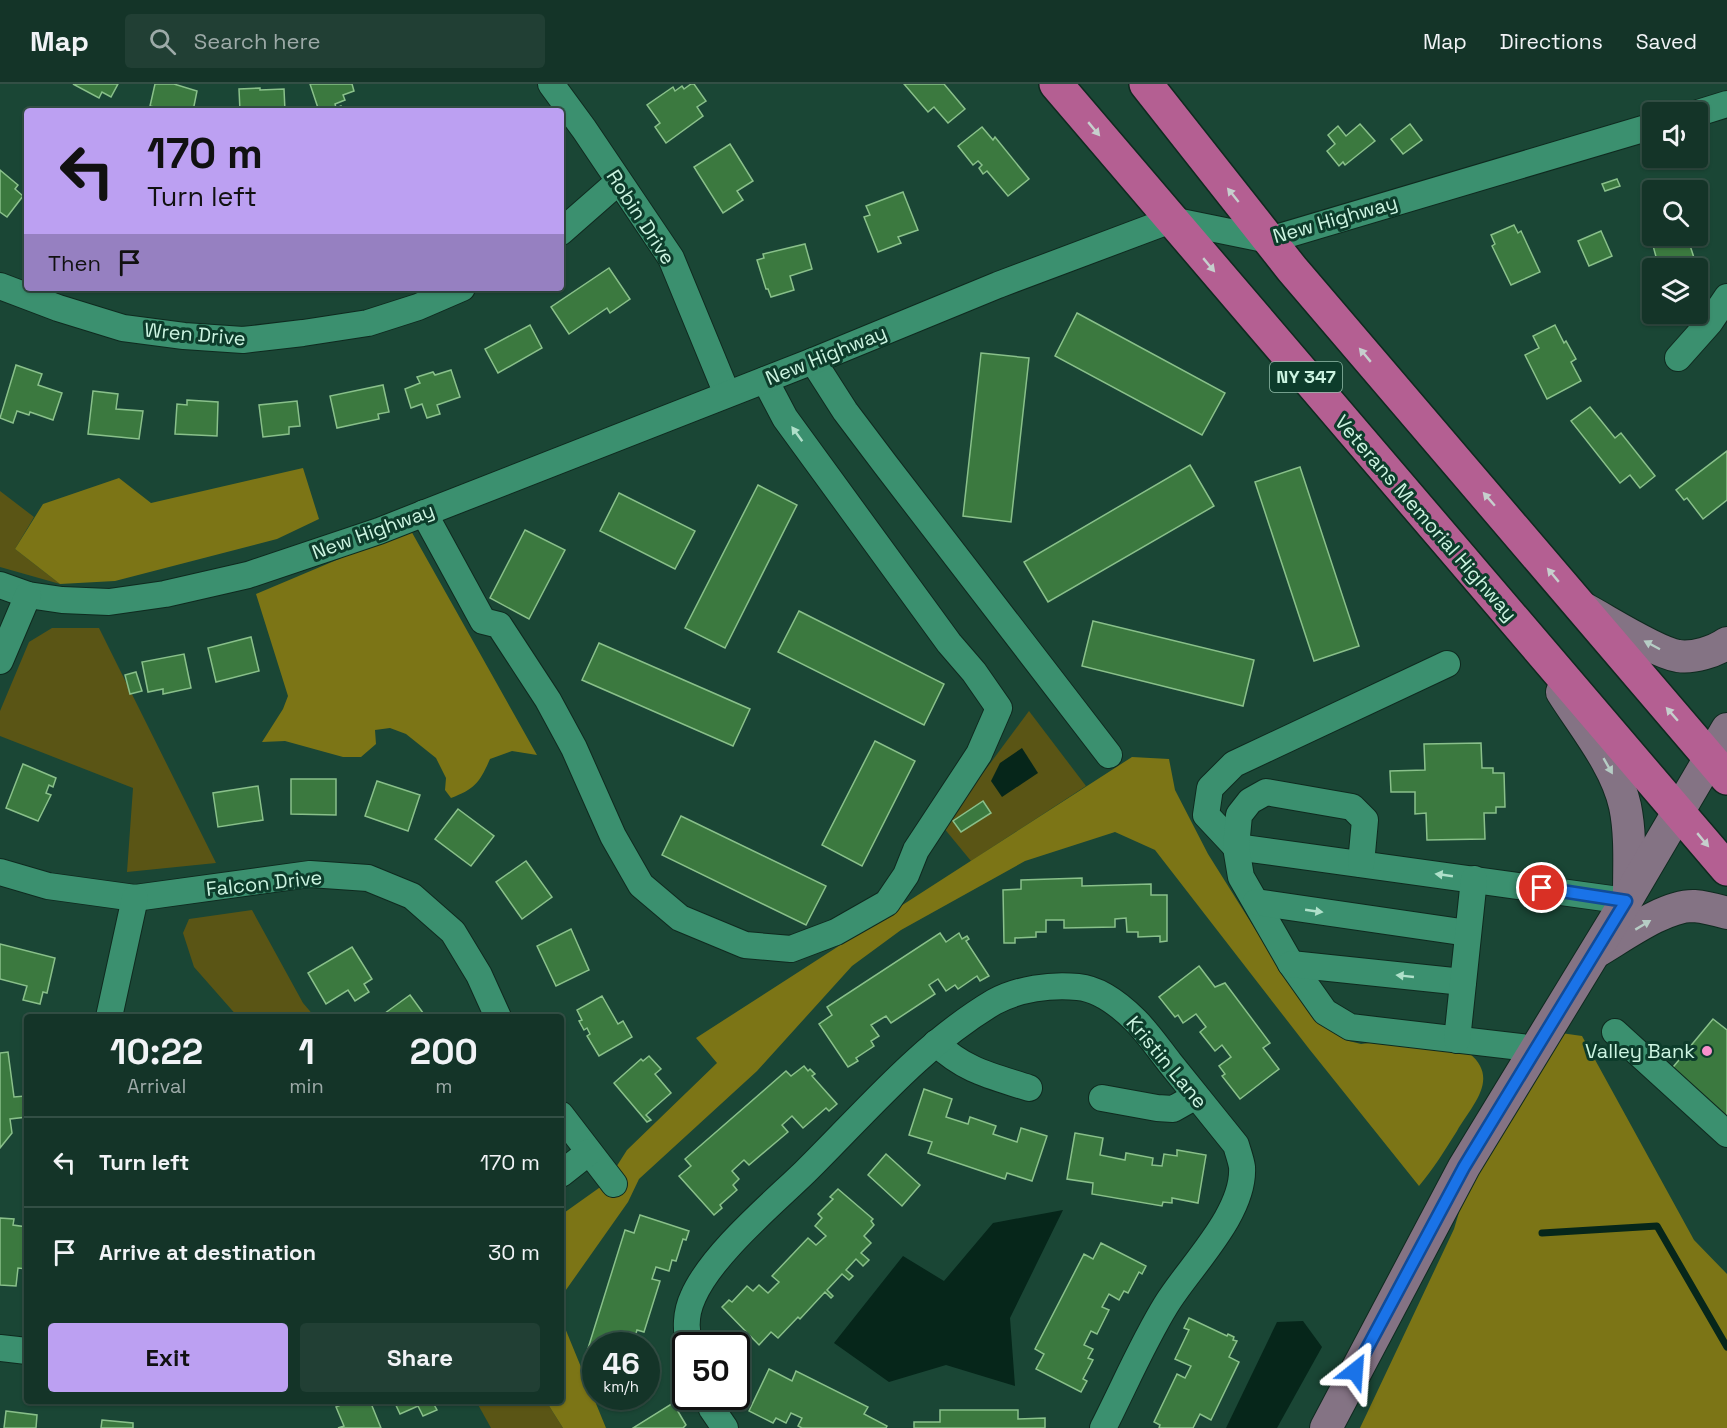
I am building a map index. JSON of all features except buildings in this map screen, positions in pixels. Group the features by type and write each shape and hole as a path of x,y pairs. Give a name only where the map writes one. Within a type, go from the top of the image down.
{"highway":[{"name":"Veterans Memorial Highway","path":"1056,84 1727,868"},
{"name":"NY 347","path":"1146,84 1269,240 1719,768"}],"main road":[{"path":"1580,606 1658,649 1678,656 1704,653 1727,643"},
{"path":"1521,628 1604,759 1619,787 1628,823 1628,898"},
{"path":"1326,1428 1464,1167 1679,811 1719,768 1727,729"},
{"path":"1593,954 1662,914 1677,908 1696,906 1727,914"}],"street":[{"name":"Robin Drive","path":"550,84 584,129 670,258 727,393"},
{"path":"1708,111 1726,107"},
{"name":"New Highway","path":"0,585 28,595 62,600 109,602 165,594 248,575 379,531 813,361 998,285 1172,220 1269,240 1642,129"},
{"path":"564,229 618,182"},
{"name":"Wren Drive","path":"0,286 58,308 123,328 184,336 243,340 368,323 418,307 455,291"},
{"path":"1678,358 1710,322 1727,297"},
{"path":"813,361 845,411 1109,755"},
{"path":"424,513 483,621 499,625 548,700 574,748 613,836 641,885 680,918 745,945 791,949 836,932 887,903 906,875 916,850 979,754 999,708 785,418 765,380"},
{"path":"0,661 28,595"},
{"path":"1447,664 1234,764 1210,788 1206,815 1236,847 1628,898"},
{"path":"1361,864 1365,820 1352,807 1266,792 1251,801 1239,815 1236,847 1241,877 1291,964 1325,1012 1350,1027 1537,1049"},
{"name":"Falcon Drive","path":"0,872 48,886 135,898 310,874 368,878 412,896 453,932 480,975 497,1014"},
{"path":"1457,1040 1474,879"},
{"path":"110,1014 135,898"},
{"path":"1256,902 1468,933"},
{"path":"1291,964 1463,982"},
{"name":"Kristin Lane","path":"687,1332 687,1319 693,1297 705,1276 753,1223 899,1076 936,1042 996,1002 1031,988 1079,987 1103,994 1136,1021 1236,1145 1242,1166 1240,1185 1232,1208 1215,1238 1166,1306 1103,1428"},
{"path":"1615,1032 1727,1134"},
{"path":"936,1042 951,1057 971,1069 1029,1088"},
{"path":"1102,1098 1173,1109 1196,1096"},
{"path":"564,1119 614,1184"},
{"path":"564,1172 589,1152"},
{"path":"0,1348 24,1351"},
{"path":"713,1410 725,1428"}],"shaded area":[{"path":"303,468 319,519 277,539 115,581 60,584 15,549 43,504 119,478 151,503"},
{"path":"0,491 34,517 15,549 60,584 0,567"},
{"path":"410,529 537,755 512,751 490,759 476,784 451,798 445,790 446,778 436,758 406,734 390,728 375,730 376,744 361,757 343,757 285,741 262,742 283,709 288,696 256,594"},
{"path":"52,628 99,628 216,863 127,872 133,788 0,736 0,711 29,642"},
{"path":"1029,711 1086,786 971,861 943,827"},
{"path":"1022,748 1038,773 1002,797 991,781 1000,763"},
{"path":"1132,757 1169,759 1175,790 1208,854 1294,991 1345,1040 1361,1044 1378,1042 1469,1053 1483,1073 1483,1083 1475,1102 1444,1152 1419,1186 1155,850 1115,832 1025,861 901,930 852,966 757,1071 639,1179 628,1202 564,1293 564,1213 606,1183 627,1150 717,1063 696,1038"},
{"path":"252,910 303,1003 312,1014 235,1014 194,967 183,933 189,919"},
{"path":"1561,1033 1582,1036 1694,1240 1727,1274 1727,1428 1360,1428 1454,1229 1471,1172"},
{"path":"1063,1210 1010,1318 1015,1386 946,1365 889,1382 834,1343 903,1256 944,1281 993,1223"},
{"path":"1303,1321 1322,1347 1277,1428 1226,1428 1277,1322"},
{"path":"564,1325 582,1369 582,1410 599,1410 606,1428 563,1428 548,1404 564,1404"},
{"path":"478,1404 548,1404 563,1428 491,1428"}],"waterway":[{"path":"1542,1233 1657,1226 1727,1347"}],"place":[{"name":"Valley Bank","path":"1707,1051"}],"route":[{"path":"1355,1371 1464,1167 1626,901 1542,888"}]}
